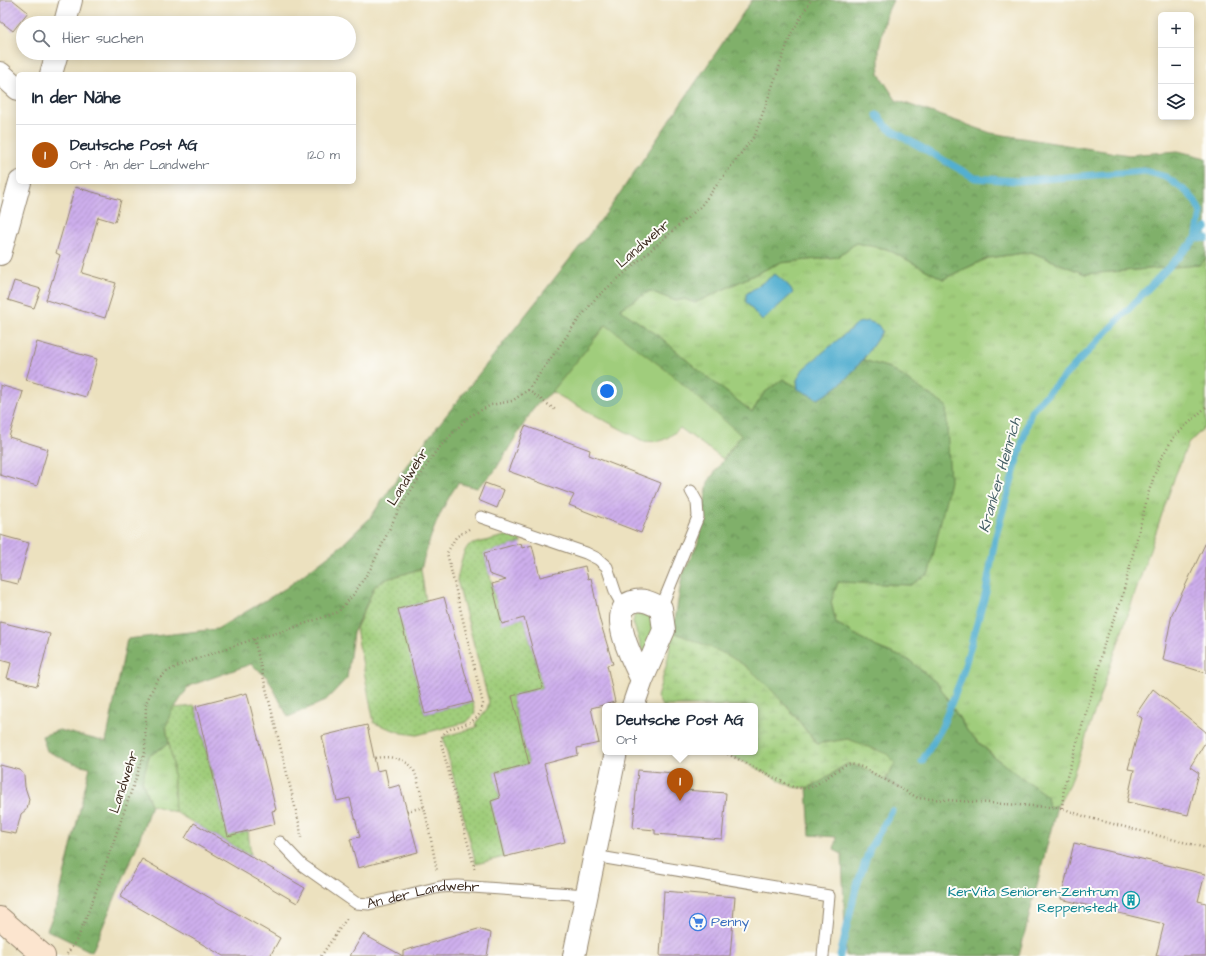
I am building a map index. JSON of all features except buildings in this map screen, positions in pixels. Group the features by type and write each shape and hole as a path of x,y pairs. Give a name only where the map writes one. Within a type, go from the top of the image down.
{"street":[{"path":"67,16 71,0"},
{"path":"52,72 55,60"},
{"path":"0,73 16,87"},
{"path":"0,254 19,184"},
{"path":"634,703 642,680 664,630 661,608 644,600 630,603 624,608 621,616 621,626 630,653 642,680"},
{"path":"574,956 615,755"},
{"path":"0,918 44,956"}],"lane":[{"path":"661,608 698,517 697,502 691,491"},
{"path":"481,517 586,553 598,559 607,567 616,594 624,608"},
{"name":"An der Landwehr","path":"280,842 302,864 356,903 369,904 440,887 458,886 587,895"},
{"path":"594,856 829,896 823,956"}],"path":[{"name":"Landwehr","path":"66,956 78,938 146,752 146,709 156,682 166,672 185,663 338,612 353,595 371,568 397,513 436,451 468,417 490,405 512,401 528,390 576,323 596,298 700,207 755,135 791,34 811,0"},
{"path":"528,390 557,411"},
{"path":"1062,808 1064,787 1098,672 1104,644 1121,601 1135,541 1157,469 1173,438 1206,406"},
{"path":"480,888 441,743 441,738 451,729 472,723 479,717 483,704 447,553 456,537 468,530 481,517"},
{"path":"254,639 300,827 302,864"},
{"path":"730,755 793,787 806,789 814,786 844,766 851,764 862,767 918,798 1062,808 1086,817 1206,848"},
{"path":"375,758 391,757 407,763 414,768 424,807 440,887"},
{"path":"407,811 424,807"},
{"path":"321,956 346,920"}],"green space":[{"path":"752,0 893,0 887,13 879,49 879,74 896,100 991,133 1129,155 1178,151 1206,158 1206,259 1199,265 1085,274 1031,252 988,258 943,279 887,249 856,243 837,257 779,263 695,303 684,299 676,301 650,291 619,309 659,336 697,369 752,412 764,393 783,379 818,399 836,386 863,360 890,368 946,406 950,481 929,573 911,585 838,582 831,602 836,623 874,646 909,660 938,684 968,732 994,757 1047,796 1049,807 1057,806 1019,956 846,956 842,854 834,850 836,837 810,835 807,787 814,786 847,764 860,766 885,780 894,763 848,739 817,744 787,706 744,665 702,644 673,632 682,576 698,543 708,482 741,435 606,325 552,392 535,406 494,472 477,488 458,483 436,524 421,569 387,579 375,586 353,633 347,678 325,701 288,717 268,678 251,664 189,686 170,715 166,727 169,743 149,756 142,781 151,805 137,846 92,952 47,930 57,905 90,767 73,763 47,751 42,736 59,730 106,742 127,639 217,629 286,588 341,546 370,518 406,466 607,212"},
{"path":"856,243 887,249 943,279 988,258 1031,252 1085,274 1199,265 1206,259 1206,426 1188,444 1175,476 1070,784 1058,805 1049,807 968,732 938,684 909,660 874,646 836,623 831,602 838,582 911,585 890,368 863,360 882,331 797,380 798,389 783,379 764,393 752,412 697,369 659,336 619,309 650,291 676,301 684,299 695,303 779,263 837,257"},
{"path":"606,325 670,373 741,435 723,459 680,428 663,440 655,442 643,441 552,392"},
{"path":"517,533 521,543 492,551 493,555 485,557 502,623 524,618 543,688 512,696 529,764 494,773 504,812 499,834 504,857 476,864 443,737 477,727 476,723 487,709 489,702 457,580 462,557 469,545"},
{"path":"421,569 426,602 399,609 425,714 473,702 475,713 467,722 417,735 402,733 374,723 356,629 375,586 387,579"},
{"path":"645,611 651,617 655,627 644,655 633,622 635,613"},
{"path":"673,632 720,652 745,666 765,683 817,744 848,739 887,754 895,763 885,780 862,767 847,764 822,781 809,787 793,787 730,755 758,755 758,703 660,703 657,697 667,663"},
{"path":"195,706 225,824 243,832 248,831 251,856 175,812 173,763 166,727 173,708"},
{"path":"169,743 173,763 175,812 151,805 142,781 149,756"}],"water":[{"path":"775,274 788,285 793,293 762,321 746,302 746,294"},
{"path":"868,321 878,325 882,331 869,351 847,378 838,386 818,399 798,389 797,380 803,369 858,323"}],"waterway":[{"path":"877,115 889,129 975,178 1017,181 1145,171 1166,177 1188,193 1195,201 1201,213 1196,239 1206,238"},
{"name":"Kranker Heinrich","path":"922,761 941,729 961,679 986,592 995,539 1031,411 1206,228"},
{"name":"Kranker Heinrich","path":"840,956 856,888 870,848 892,811"}],"place":[{"name":"Deutsche Post AG","path":"680,801"},
{"name":"KerVita Senioren-Zentrum Reppenstedt","path":"1131,900"},
{"name":"Penny","path":"698,922"}]}
